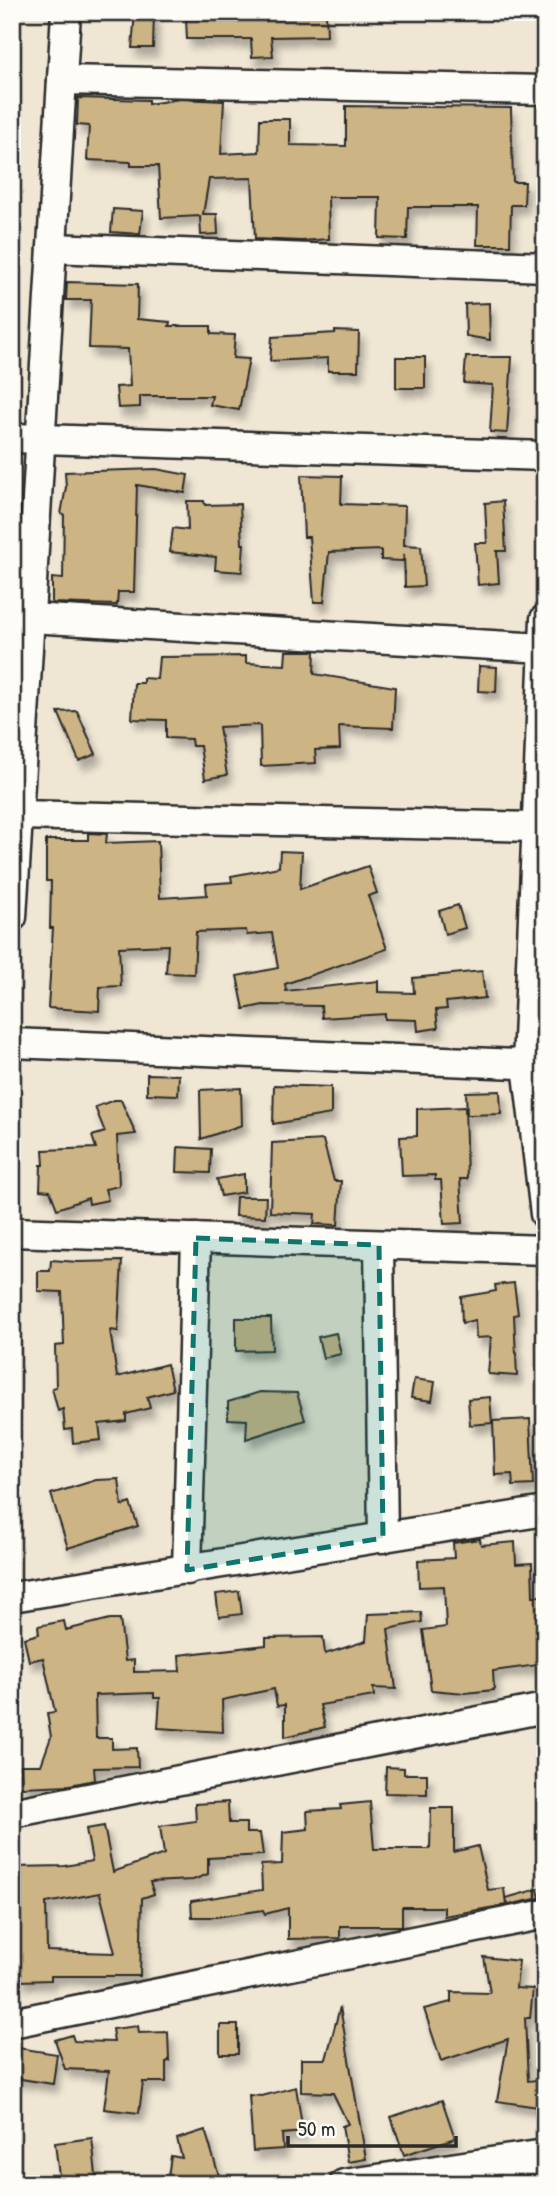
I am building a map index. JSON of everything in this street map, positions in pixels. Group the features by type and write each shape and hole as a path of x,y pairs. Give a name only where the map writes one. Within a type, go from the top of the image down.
{"street":[{"path":"12,917 66,12"},
{"path":"62,80 545,90"},
{"path":"52,248 545,267"},
{"path":"12,439 545,456"},
{"path":"30,618 544,648"},
{"path":"545,619 537,827 536,1065 545,1214"},
{"path":"18,815 537,827"},
{"path":"12,1043 536,1065"},
{"path":"12,1232 545,1250"},
{"path":"187,1570 196,1238"},
{"path":"379,1245 383,1538"},
{"path":"12,1597 545,1511"},
{"path":"12,1813 545,1708"},
{"path":"12,2023 545,1914"},
{"path":"344,2184 545,2154 513,2184"}],"highlighted area":[{"path":"196,1238 379,1245 383,1538 187,1570"}],"building":[{"path":"135,12 154,12 153,48 132,48"},
{"path":"227,12 326,12 327,36 271,37 273,56 252,57 251,39 187,39 186,19 227,19"},
{"path":"78,98 148,100 148,104 180,99 224,101 221,154 259,152 260,119 290,119 290,145 346,146 346,106 511,108 513,182 525,182 524,205 511,205 510,245 477,245 478,207 408,207 407,239 379,238 380,197 328,197 329,239 255,239 252,178 209,179 203,214 217,214 218,234 201,235 200,216 161,218 158,166 131,166 131,162 87,160 89,126 77,125"},
{"path":"113,209 143,211 140,234 111,232"},
{"path":"67,282 138,284 137,319 170,322 169,326 211,326 211,334 235,335 233,358 249,359 239,410 210,405 212,396 140,396 140,407 118,408 116,387 130,386 128,349 89,348 91,300 66,300"},
{"path":"489,303 490,340 466,336 465,304"},
{"path":"335,331 359,332 358,371 328,371 328,358 270,361 272,337"},
{"path":"396,357 425,357 425,388 396,388"},
{"path":"466,357 512,357 507,433 490,432 493,385 464,383"},
{"path":"156,469 188,475 185,493 137,485 134,592 118,592 117,605 52,603 52,578 63,579 64,515 61,514 66,487 65,472"},
{"path":"301,475 342,476 341,504 405,506 404,545 421,546 424,586 405,587 404,554 403,561 381,560 381,550 329,552 324,602 314,602 309,537 304,537"},
{"path":"187,501 204,501 205,505 240,504 244,544 242,572 215,570 216,557 170,552 173,528 188,530"},
{"path":"503,501 506,551 497,551 499,583 478,585 475,543 487,543 485,503"},
{"path":"286,651 315,651 314,674 395,687 393,728 339,726 340,749 315,750 316,763 261,766 260,725 219,727 227,775 205,779 200,746 192,746 191,739 166,738 166,720 132,719 134,683 143,683 143,678 157,679 159,657 246,656 246,663 285,665"},
{"path":"479,666 497,667 496,692 478,691"},
{"path":"77,711 96,754 79,761 58,712"},
{"path":"88,833 107,834 106,843 158,841 160,898 207,895 206,884 232,882 231,876 279,867 280,851 302,852 300,889 368,866 377,893 368,896 387,949 285,984 286,991 378,981 378,992 414,993 413,978 482,971 485,998 446,1002 447,1009 436,1010 438,1028 418,1031 417,1020 385,1019 385,1014 322,1018 321,1006 263,1005 244,1009 237,976 278,968 272,933 247,935 246,930 196,932 194,974 166,973 168,945 119,947 121,986 100,987 99,1011 48,1008 53,928 50,928 51,881 46,881 46,840 88,840"},
{"path":"458,905 465,928 445,934 439,911"},
{"path":"147,1074 179,1075 178,1095 147,1094"},
{"path":"274,1085 331,1087 331,1114 273,1124"},
{"path":"241,1088 242,1125 201,1139 200,1090"},
{"path":"500,1091 501,1114 467,1115 466,1092"},
{"path":"121,1100 136,1134 117,1136 119,1186 105,1189 108,1200 89,1204 88,1198 57,1209 50,1191 40,1190 41,1165 44,1165 43,1150 96,1148 92,1136 105,1132 95,1107"},
{"path":"465,1107 467,1179 460,1179 463,1223 444,1224 441,1180 435,1180 435,1175 402,1176 400,1137 417,1136 417,1109"},
{"path":"323,1140 334,1181 341,1181 338,1225 314,1224 315,1214 270,1212 272,1143"},
{"path":"178,1147 211,1149 210,1173 177,1172"},
{"path":"244,1174 244,1192 221,1196 217,1179"},
{"path":"236,1197 266,1197 265,1217 235,1216"},
{"path":"51,1260 122,1261 118,1331 110,1330 117,1377 167,1364 173,1390 147,1397 150,1408 126,1414 126,1421 99,1424 101,1440 73,1443 72,1429 65,1430 63,1409 58,1411 52,1388 56,1387 55,1346 64,1345 62,1292 38,1291 38,1271 50,1271"},
{"path":"514,1283 518,1314 514,1315 517,1376 488,1374 491,1337 476,1338 475,1320 462,1323 461,1297 496,1291 495,1285"},
{"path":"236,1318 271,1318 272,1350 236,1351"},
{"path":"336,1333 341,1354 323,1358 318,1337"},
{"path":"414,1379 435,1382 432,1401 411,1398"},
{"path":"260,1392 297,1393 305,1420 246,1439 247,1420 228,1419 228,1402"},
{"path":"490,1397 492,1423 470,1425 468,1399"},
{"path":"530,1419 533,1485 513,1486 512,1474 495,1475 493,1421"},
{"path":"119,1479 122,1506 130,1503 138,1526 68,1548 51,1494 96,1480"},
{"path":"480,1539 481,1545 515,1542 516,1564 532,1563 533,1596 545,1596 545,1664 493,1671 494,1690 465,1693 431,1690 423,1630 446,1627 444,1586 419,1587 418,1560 454,1558 453,1543"},
{"path":"239,1591 242,1614 219,1617 216,1594"},
{"path":"421,1612 422,1622 388,1629 396,1689 373,1688 374,1696 320,1705 325,1727 285,1737 285,1705 277,1706 274,1689 222,1700 223,1732 158,1728 160,1698 154,1698 154,1693 95,1695 96,1738 112,1738 112,1749 137,1748 138,1767 94,1768 95,1780 70,1785 22,1787 21,1765 41,1765 51,1737 47,1713 55,1712 43,1658 29,1661 24,1638 39,1634 38,1626 64,1621 66,1630 120,1619 125,1661 134,1660 134,1672 180,1671 179,1655 266,1645 266,1638 323,1637 325,1654 366,1641 368,1614"},
{"path":"386,1767 404,1768 404,1774 427,1774 427,1794 385,1793"},
{"path":"228,1802 229,1823 246,1823 246,1833 260,1833 263,1855 208,1858 208,1874 193,1880 150,1882 154,1894 142,1898 140,1976 51,1976 51,1980 20,1981 19,1945 15,1945 15,1886 12,1886 12,1867 65,1866 92,1861 86,1829 104,1826 113,1872 164,1854 160,1826 196,1821 195,1804","holes":["100,1893 115,1953 47,1951 46,1903"]},
{"path":"370,1802 374,1849 430,1849 431,1808 454,1808 454,1852 478,1846 488,1890 504,1888 506,1905 444,1916 444,1907 402,1907 402,1926 340,1926 340,1938 288,1939 288,1908 265,1914 263,1910 216,1917 192,1917 191,1901 262,1890 261,1865 282,1864 283,1832 308,1829 307,1811 341,1809 340,1805"},
{"path":"538,1889 540,1898 508,1905 506,1898"},
{"path":"484,1957 519,1961 516,1988 533,1989 530,2018 525,2018 528,2081 545,2079 545,2108 497,2101 508,2039 441,2061 424,2009 451,2002 451,1992 490,1993"},
{"path":"340,2007 366,2159 348,2162 342,2126 348,2124 333,2093 301,2092 301,2059 326,2059"},
{"path":"220,2025 238,2025 238,2054 220,2054"},
{"path":"138,2026 139,2033 168,2032 169,2061 166,2062 166,2082 143,2082 139,2113 104,2109 109,2071 65,2069 55,2040 72,2035 74,2041 114,2042 112,2029"},
{"path":"12,2047 57,2054 53,2084 15,2078 12,2072"},
{"path":"296,2087 303,2132 282,2134 283,2149 253,2151 249,2095 262,2096"},
{"path":"442,2100 455,2138 404,2155 391,2117"},
{"path":"205,2130 220,2179 199,2184 167,2184 171,2156 182,2158 177,2139"},
{"path":"92,2138 97,2184 60,2184 55,2143"}]}
